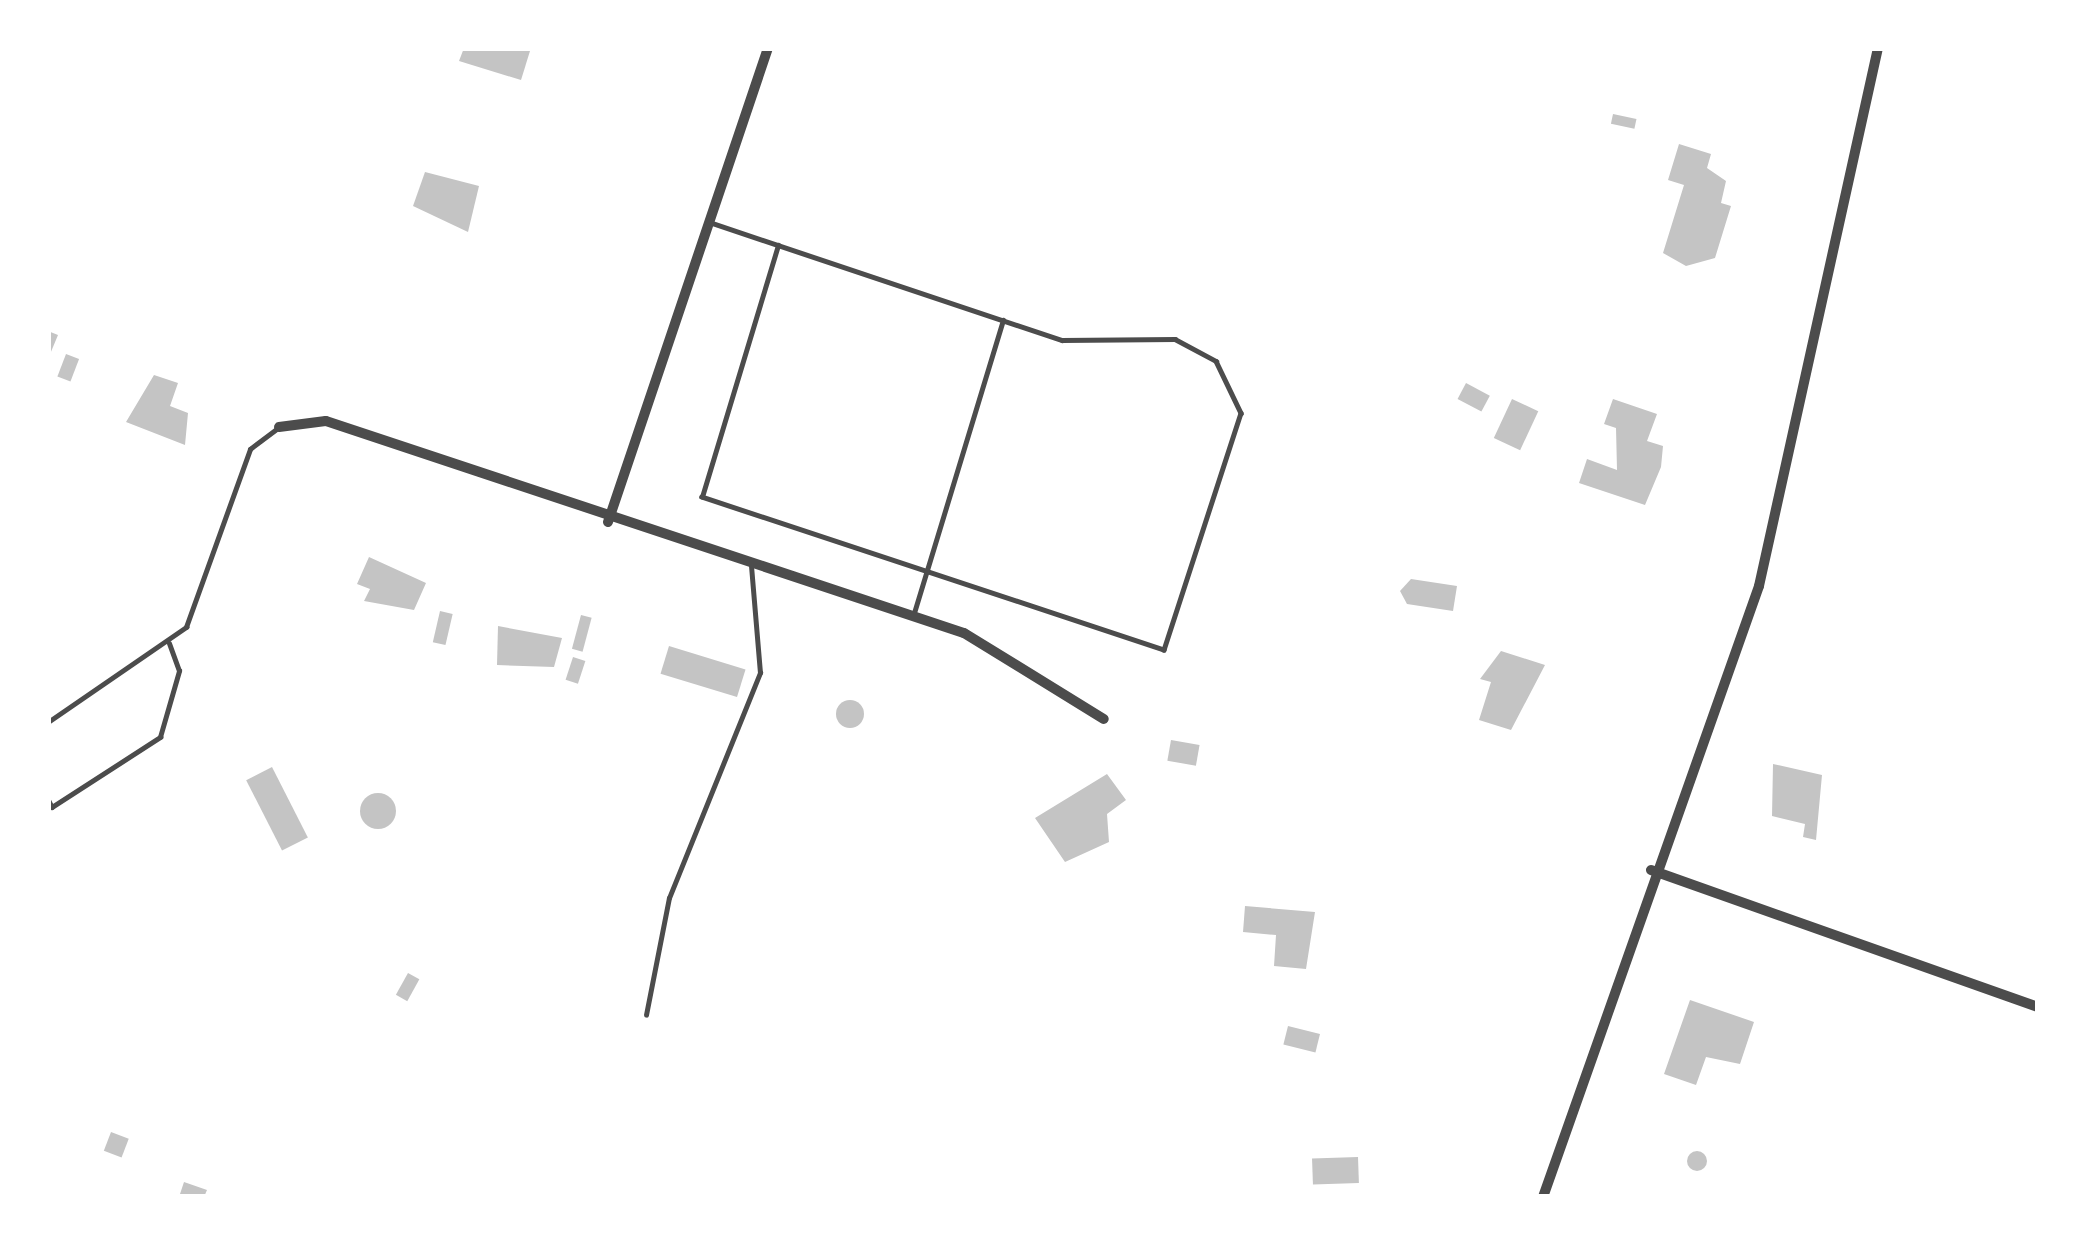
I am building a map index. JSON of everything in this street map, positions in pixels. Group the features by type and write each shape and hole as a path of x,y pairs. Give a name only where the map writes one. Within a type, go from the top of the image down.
{"street":[{"path":"608,522 768,48"},
{"path":"1543,1197 1651,870 1785,495 1878,48"},
{"path":"279,427 326,421 608,522 995,646 1104,719"},
{"path":"1651,870 2038,1006"}],"lane":[{"path":"709,222 778,245 1003,320 1062,340 1175,339 1216,361 1241,413 1163,650 702,496 778,245"},
{"path":"912,619 1003,320"},
{"path":"48,722 169,644 196,606 250,449 279,427"},
{"path":"646,1015 669,898 760,673 751,566"},
{"path":"48,799 50,809 160,737 179,671 169,644"}],"building":[{"path":"464,48 530,51 521,80 459,61"},
{"path":"1613,114 1636,119 1634,129 1611,124"},
{"path":"1679,144 1711,154 1707,168 1726,181 1721,203 1731,206 1715,258 1686,266 1663,253 1684,185 1668,180"},
{"path":"425,172 479,186 468,232 413,206"},
{"path":"48,331 58,335 48,359"},
{"path":"66,354 79,359 70,381 57,376"},
{"path":"154,375 178,383 170,406 188,413 185,445 126,422"},
{"path":"1466,383 1490,396 1481,412 1458,399"},
{"path":"1512,399 1538,411 1520,450 1494,438"},
{"path":"1613,399 1657,414 1647,441 1663,446 1661,467 1645,505 1579,483 1587,459 1617,470 1616,428 1604,424"},
{"path":"369,557 426,583 414,610 364,601 370,589 357,584"},
{"path":"1411,579 1457,586 1453,611 1407,604 1400,591"},
{"path":"440,611 453,614 445,645 433,642"},
{"path":"581,615 592,618 583,652 572,649"},
{"path":"498,626 562,638 554,667 497,665"},
{"path":"669,646 746,669 737,697 661,674"},
{"path":"1501,651 1545,665 1511,730 1479,720 1491,682 1480,679"},
{"path":"573,657 585,661 578,684 566,680"},
{"path":"850,700 860,704 864,714 860,724 850,728 840,724 836,714 840,704"},
{"path":"1171,740 1200,745 1196,766 1167,761"},
{"path":"1773,764 1822,775 1816,840 1803,837 1805,824 1772,816"},
{"path":"272,767 308,837 282,851 246,780"},
{"path":"1107,774 1126,800 1107,814 1109,842 1065,862 1035,818"},
{"path":"378,793 391,798 396,811 391,824 378,829 365,824 360,811 365,798"},
{"path":"1245,906 1315,912 1306,969 1274,966 1276,935 1243,932"},
{"path":"408,973 419,979 407,1001 396,995"},
{"path":"1690,1000 1754,1022 1740,1064 1706,1057 1696,1085 1664,1074"},
{"path":"1288,1026 1320,1034 1315,1052 1283,1044"},
{"path":"111,1132 129,1139 122,1157 104,1151"},
{"path":"1697,1151 1707,1161 1697,1171 1687,1161"},
{"path":"1358,1157 1359,1183 1313,1185 1312,1159"},
{"path":"184,1182 207,1190 204,1197 179,1197"}]}
